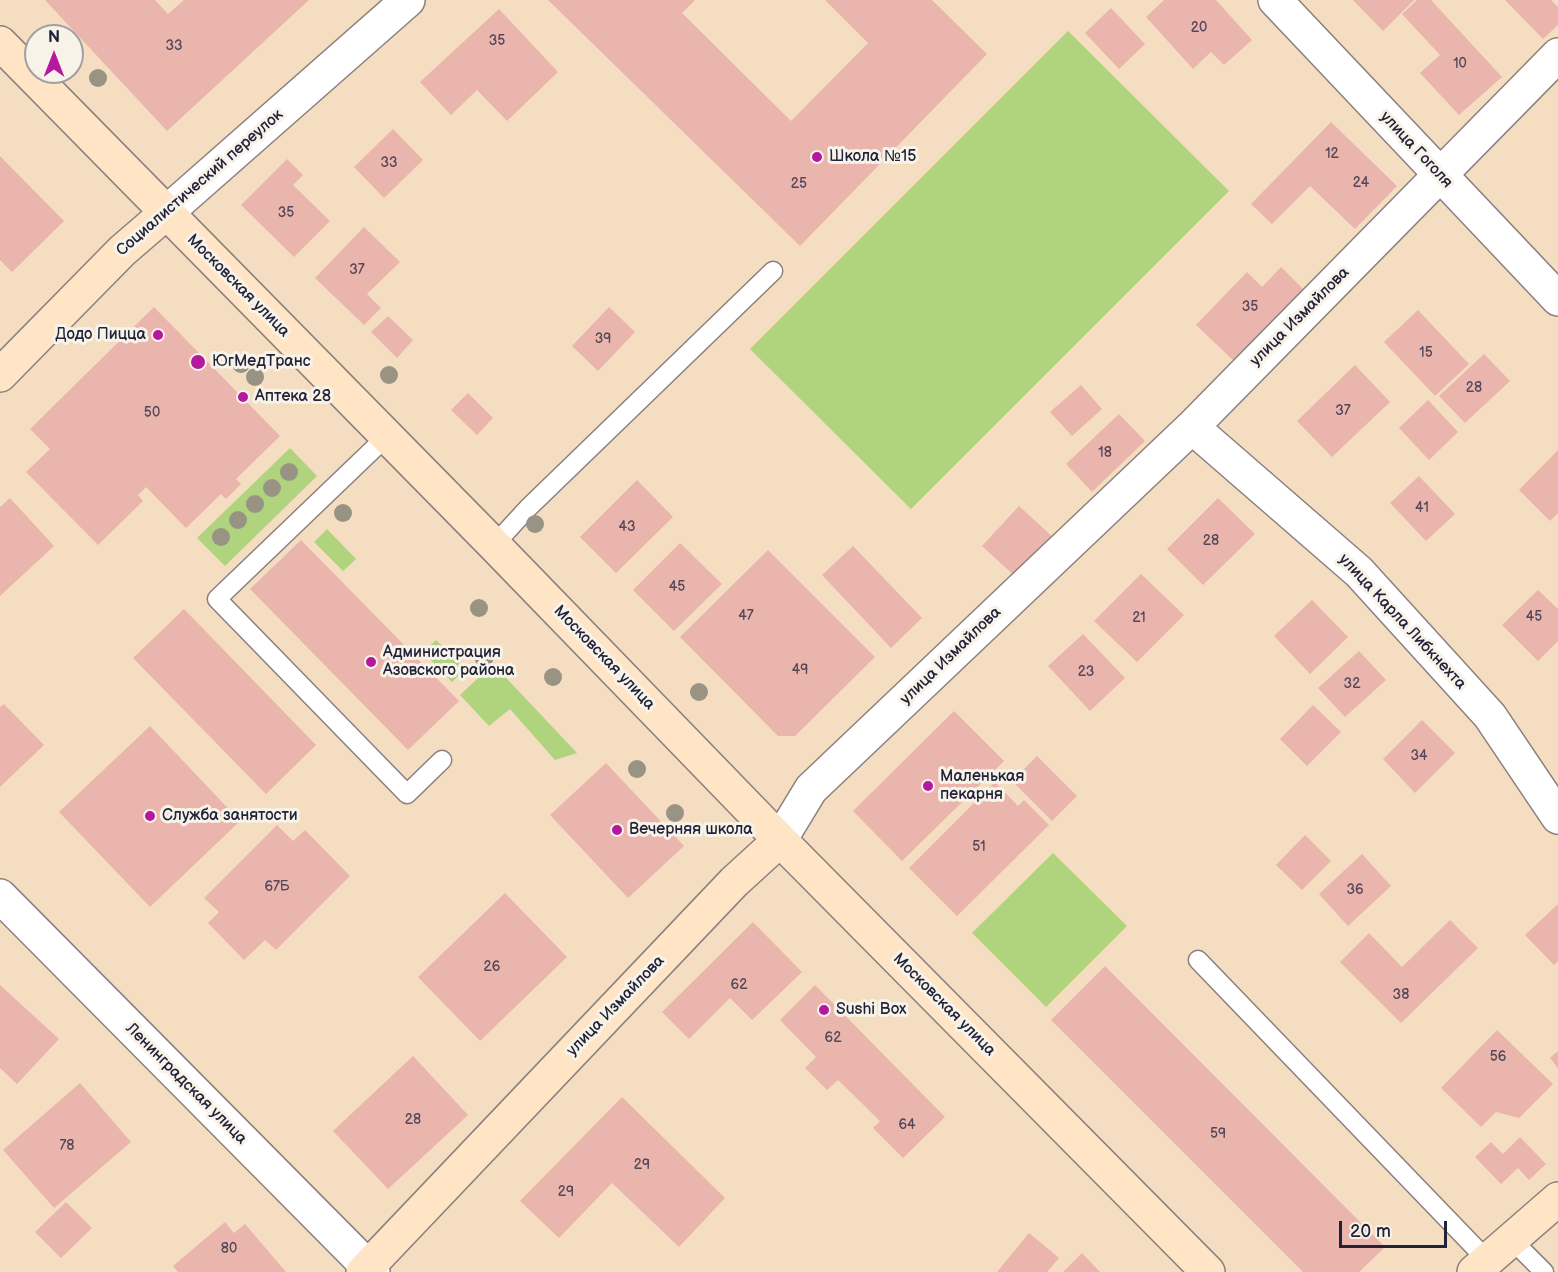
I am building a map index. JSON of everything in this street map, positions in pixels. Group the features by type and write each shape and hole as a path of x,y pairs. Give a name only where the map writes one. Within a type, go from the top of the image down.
{"main road":[{"name":"Московская улица","path":"0,43 494,545 780,840 1208,1272"},
{"name":"Социалистический переулок","path":"0,375 122,251 166,213"},
{"name":"улица Измайлова","path":"368,1270 734,882 780,840"},
{"path":"1481,1266 1558,1199"}],"street":[{"name":"Социалистический переулок","path":"166,213 408,0"},
{"name":"улица Гоголя","path":"1275,0 1558,299"},
{"name":"улица Измайлова","path":"780,840 811,789 1192,427 1558,55"},
{"name":"улица Карла Либкнехта","path":"1192,427 1359,572 1490,716 1558,817"},
{"name":"Ленинградская улица","path":"0,896 368,1270"}],"lane":[{"path":"494,545 528,508 773,271"},
{"path":"387,436 218,599 407,794 442,760"},
{"path":"1198,960 1481,1266"},
{"path":"1512,1240 1544,1272"}],"green space":[{"path":"1068,31 1229,191 911,509 750,349"},
{"path":"290,448 317,476 225,566 197,538"},
{"path":"327,529 356,559 343,571 314,542"},
{"path":"436,640 465,669 452,682 423,652"},
{"path":"493,664 577,753 555,760 510,709 489,726 460,695"},
{"path":"1053,853 1127,926 1046,1007 972,933"}],"building":[{"path":"45,0 155,0 168,14 184,0 309,0 167,131 84,42 84,24 67,24"},
{"path":"548,0 695,0 682,13 791,121 868,43 825,0 932,0 987,54 800,246"},
{"path":"1164,0 1216,0 1252,40 1224,65 1211,52 1193,69 1146,17"},
{"path":"1353,0 1414,0 1383,31"},
{"path":"1417,0 1431,0 1502,77 1459,115 1420,73 1440,55 1402,14"},
{"path":"1505,0 1551,0 1558,7 1558,25 1543,39"},
{"path":"1111,8 1145,44 1119,69 1085,33"},
{"path":"499,9 558,72 507,121 477,90 451,115 420,82"},
{"path":"1331,122 1397,186 1355,229 1310,186 1272,224 1251,204"},
{"path":"393,129 423,160 384,198 354,167"},
{"path":"0,156 64,221 12,272 0,260"},
{"path":"287,159 303,175 293,185 330,221 294,257 241,205"},
{"path":"364,227 400,262 367,294 381,308 364,325 315,278"},
{"path":"1281,267 1304,290 1235,362 1196,325 1247,272 1262,287"},
{"path":"154,307 280,436 236,479 241,484 226,499 221,494 186,528 146,487 138,495 143,501 98,545 26,472 50,449 30,429"},
{"path":"609,307 635,332 598,371 572,346"},
{"path":"1418,310 1469,364 1435,396 1384,342"},
{"path":"388,316 413,340 397,358 371,332"},
{"path":"1484,354 1510,381 1465,423 1439,396"},
{"path":"1355,365 1390,402 1332,457 1297,421"},
{"path":"1081,385 1102,409 1072,436 1050,412"},
{"path":"468,393 493,418 477,435 451,410"},
{"path":"1428,400 1458,432 1429,460 1399,428"},
{"path":"1119,414 1145,441 1092,492 1066,464"},
{"path":"1558,450 1558,513 1550,521 1519,490"},
{"path":"1419,476 1455,514 1426,541 1390,503"},
{"path":"637,480 673,517 616,573 580,537"},
{"path":"10,498 54,546 0,596 0,507"},
{"path":"1218,498 1255,534 1203,585 1167,549"},
{"path":"1019,506 1056,540 1019,580 982,546"},
{"name":"Администрация Азовского района","path":"301,540 459,701 408,750 250,589"},
{"path":"680,543 722,584 674,631 633,590"},
{"path":"853,546 922,618 891,648 822,575"},
{"path":"768,550 875,657 795,736 778,736 680,637"},
{"path":"1141,574 1184,615 1137,662 1094,621"},
{"path":"1538,590 1558,609 1558,641 1538,661 1502,625"},
{"path":"1312,600 1348,637 1310,674 1274,636"},
{"path":"184,609 316,745 266,794 133,658"},
{"path":"1083,634 1125,678 1090,711 1048,666"},
{"path":"1359,651 1386,680 1345,717 1318,688"},
{"path":"4,704 44,745 0,787 0,707"},
{"path":"1313,705 1341,732 1307,766 1280,739"},
{"name":"Маленькая пекарня","path":"954,711 1004,761 902,861 853,811"},
{"path":"1422,720 1455,753 1415,793 1383,759"},
{"name":"Служба занятости","path":"150,726 240,821 150,907 59,812"},
{"path":"1037,756 1077,796 1052,821 1012,781"},
{"name":"Вечерняя школа","path":"606,763 684,846 628,898 550,815"},
{"path":"995,782 1018,806 1024,800 1049,825 957,916 909,868"},
{"path":"277,825 293,841 305,830 350,876 276,950 265,940 244,960 208,923 219,912 204,898"},
{"path":"1305,835 1331,861 1302,890 1276,865"},
{"path":"1362,854 1391,886 1348,926 1319,894"},
{"path":"505,893 567,957 480,1041 418,977"},
{"path":"1558,904 1558,961 1554,965 1525,935"},
{"path":"1450,920 1478,948 1401,1023 1340,962 1369,933 1402,967"},
{"path":"753,922 802,972 752,1020 730,998 689,1039 662,1012"},
{"path":"1105,966 1385,1247 1359,1272 1303,1272 1051,1020"},
{"path":"0,985 59,1039 17,1084 0,1068"},
{"path":"815,985 945,1117 903,1158 873,1128 880,1121 838,1080 827,1090 805,1068 816,1057 780,1020"},
{"path":"1497,1030 1553,1084 1519,1118 1496,1112 1481,1127 1441,1088"},
{"path":"1558,1051 1558,1068 1550,1058"},
{"path":"413,1056 468,1115 388,1189 333,1131"},
{"path":"80,1083 131,1142 54,1208 3,1150"},
{"path":"622,1097 725,1198 679,1247 612,1183 559,1238 520,1201"},
{"path":"1520,1137 1546,1164 1529,1180 1518,1168 1501,1184 1475,1157 1491,1142 1503,1154"},
{"path":"66,1202 92,1228 61,1258 35,1232"},
{"path":"225,1222 234,1233 245,1224 286,1272 178,1272 173,1266"},
{"path":"1029,1233 1059,1258 1047,1272 997,1272"},
{"path":"1082,1253 1100,1272 1063,1272"}],"place":[{"name":"Школа №15","path":"817,157"},
{"name":"Додо Пицца","path":"158,335"},
{"name":"ЮгМедТранс","path":"198,362"},
{"name":"Аптека 28","path":"243,397"},
{"name":"Администрация Азовского района","path":"371,662"},
{"name":"Маленькая пекарня","path":"928,786"},
{"name":"Служба занятости","path":"150,816"},
{"name":"Вечерняя школа","path":"617,830"},
{"name":"Sushi Box","path":"824,1010"}]}
